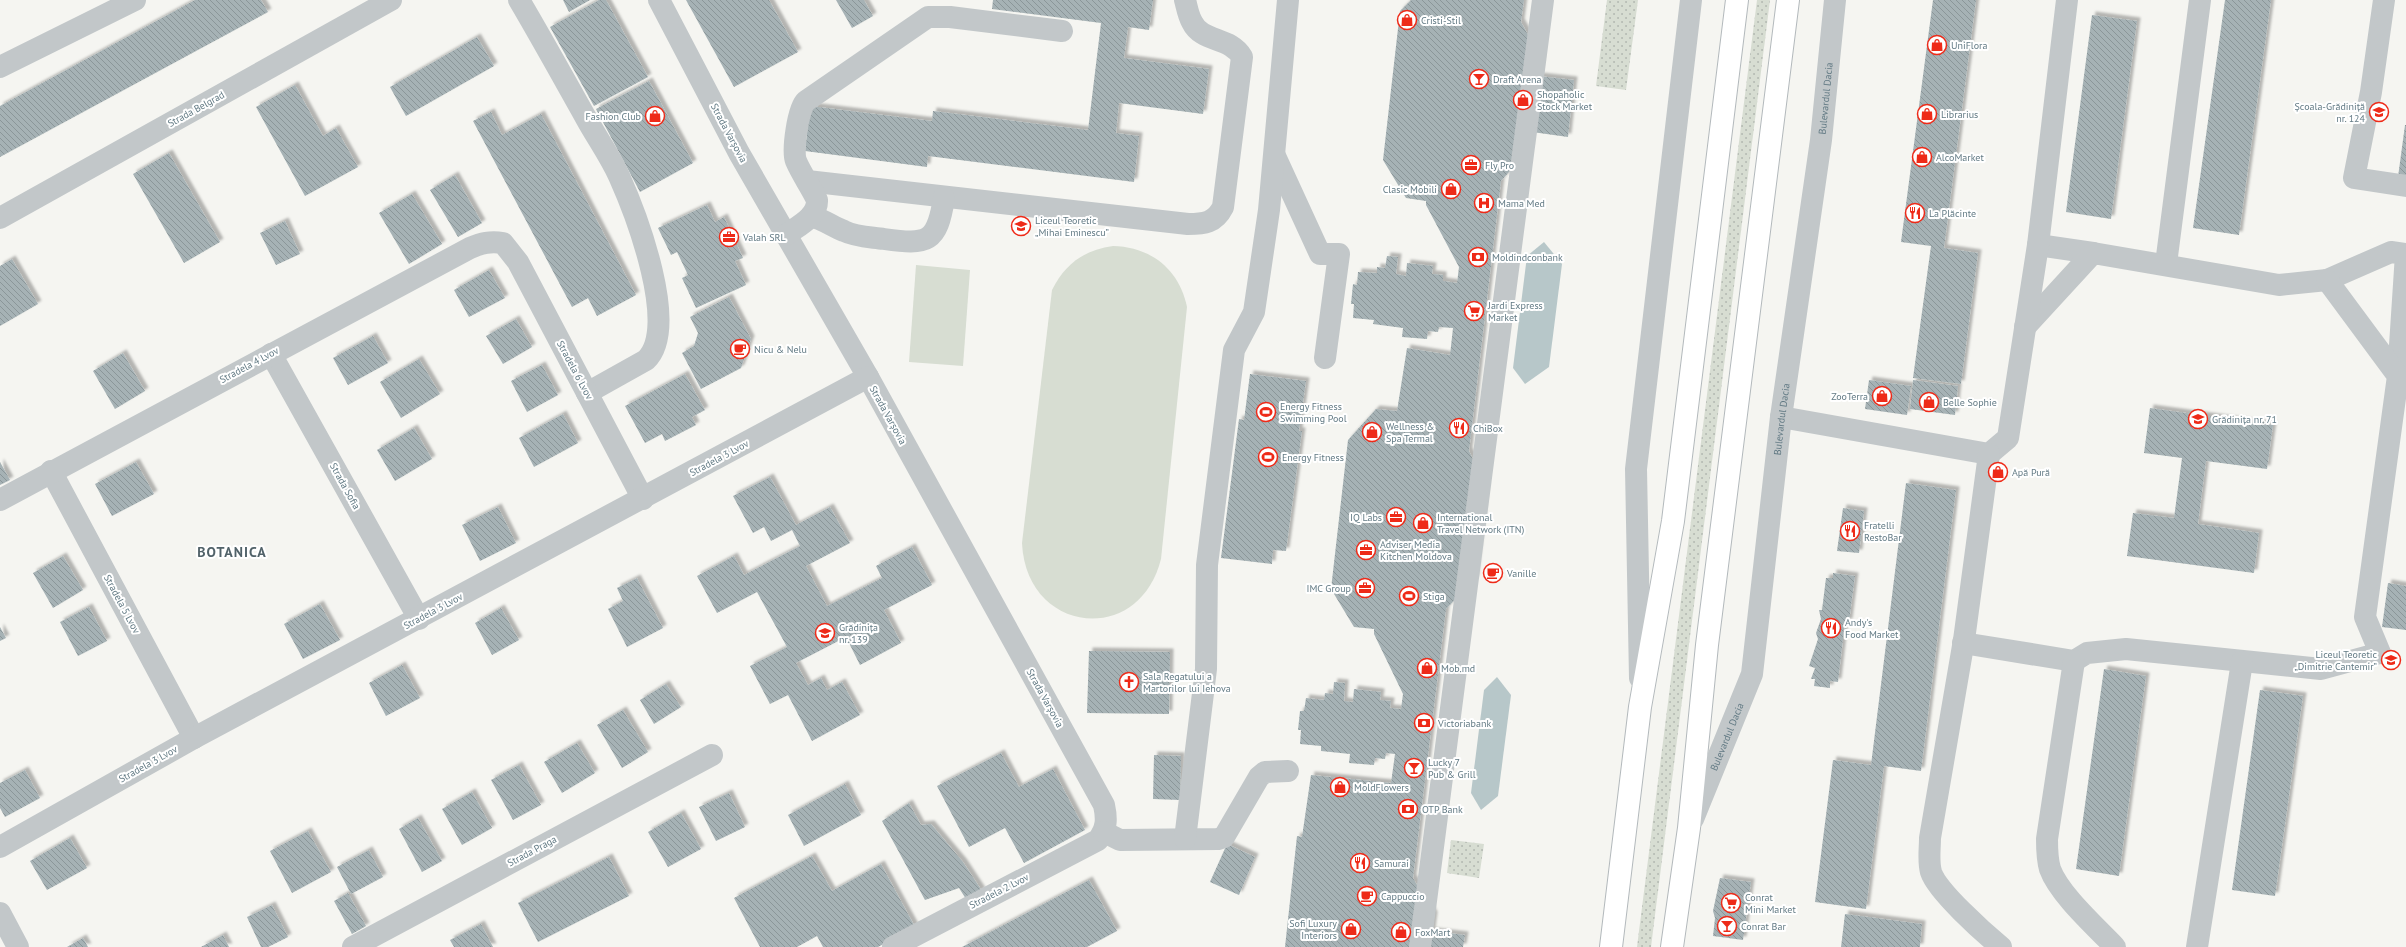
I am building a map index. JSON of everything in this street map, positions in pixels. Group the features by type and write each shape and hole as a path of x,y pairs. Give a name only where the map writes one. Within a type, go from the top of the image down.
{"main road":[{"path":"1611,947 1640,707 1673,521 1737,0"},
{"name":"Bulevardul Dacia","path":"1672,947 1689,828 1707,645 1788,0"}],"street":[{"path":"0,67 135,0"},
{"name":"Strada Belgrad","path":"0,218 391,0"},
{"path":"519,0 618,175 642,234 659,302 657,340 654,352 646,360 587,393"},
{"name":"Strada Varșovia","path":"659,0 723,124 868,377 1104,805 1108,820 1104,832"},
{"path":"807,182 1188,224 1202,224 1218,217 1223,207 1242,57 1238,48 1230,43 1204,35 1198,30 1192,22 1185,0"},
{"path":"1185,839 1206,669 1207,564 1234,350 1254,312 1275,156 1288,0"},
{"path":"1420,947 1543,0"},
{"path":"1640,707 1636,469 1691,0"},
{"name":"Bulevardul Dacia","path":"1689,828 1752,674 1781,417 1821,140 1835,0"},
{"path":"2001,947 1941,888 1931,873 1929,859 1930,838 1963,643 1989,454 2008,438 2038,245 2067,0"},
{"path":"2166,264 2200,0"},
{"path":"2384,0 2371,92 2354,178 2406,186"},
{"path":"786,235 816,212 817,200 795,160 798,121 801,106 922,19 935,16 951,8 1062,31"},
{"path":"1275,156 1320,254 1340,254 1325,358"},
{"path":"810,216 824,220 855,235 911,243 921,240 936,230 940,224 944,198"},
{"name":"Stradela 4 Lvov","path":"0,500 51,471 470,248 482,242 502,243"},
{"name":"Stradela 6 Lvov","path":"502,243 518,262 643,499"},
{"path":"1963,643 2074,661 2087,653 2126,649 2321,669 2380,653 2364,617 2398,376 2406,254 2391,252 2327,280 2279,285 2166,264 2038,245"},
{"path":"2025,327 2093,253"},
{"path":"2327,280 2398,376"},
{"name":"Strada Sofia","path":"271,354 419,618"},
{"name":"Stradela 3 Lvov","path":"0,847 194,738 643,499 868,377"},
{"path":"1781,417 1989,454"},
{"name":"Stradela 5 Lvov","path":"51,471 194,738"},
{"path":"2074,661 2048,839 2047,856 2050,870 2059,884 2074,904 2115,947"},
{"path":"2197,947 2242,662"},
{"name":"Strada Praga","path":"353,947 712,755"},
{"path":"1104,832 1120,840 1224,837 1258,777 1265,772 1288,771"},
{"name":"Stradela 2 Lvov","path":"893,947 1087,846 1098,840 1104,832"},
{"path":"0,913 18,947"}],"shaded area":[{"path":"1607,0 1638,0 1626,90 1596,86"},
{"path":"1757,0 1770,0 1651,947 1637,947"},
{"path":"1544,242 1562,264 1549,367 1525,384 1513,368 1527,256"},
{"path":"1113,246 1127,247 1139,251 1151,256 1161,263 1170,271 1177,282 1187,307 1161,559 1149,587 1131,606 1108,617 1085,618 1062,611 1042,596 1028,573 1022,543 1052,290 1063,273 1076,260 1093,251"},
{"path":"916,265 970,270 963,366 909,362"},
{"path":"1497,677 1511,695 1498,796 1481,810 1471,793 1484,690"},
{"path":"1451,840 1484,844 1479,878 1447,873"}],"building":[{"path":"195,0 261,0 268,12 0,157 0,106"},
{"path":"563,0 590,0 569,12"},
{"path":"599,0 606,0 648,77 594,106 550,27"},
{"path":"686,0 769,0 798,52 734,87"},
{"path":"836,0 864,0 873,16 852,28"},
{"path":"993,0 1153,0 1149,30 1128,27 1124,58 1209,69 1203,114 1119,103 1116,133 1139,136 1134,182 928,156 927,167 805,151 810,106 932,121 933,111 1088,130 1101,23 992,9"},
{"path":"1411,0 1524,0 1521,22 1541,59 1538,76 1574,80 1568,137 1532,132 1530,148 1501,181 1469,451 1486,485 1475,579 1446,609 1413,878 1434,915 1432,931 1465,935 1463,947 1285,947 1297,836 1302,837 1311,775 1391,783 1395,754 1386,753 1385,759 1375,758 1374,765 1349,763 1350,754 1321,751 1321,746 1300,744 1301,730 1298,730 1300,711 1304,711 1306,698 1324,700 1325,693 1333,694 1334,682 1345,683 1344,701 1353,702 1354,689 1381,692 1380,700 1391,701 1390,708 1401,709 1403,694 1374,634 1374,629 1354,627 1331,589 1348,440 1376,409 1397,411 1407,348 1450,355 1453,328 1439,327 1438,332 1428,331 1427,339 1402,337 1403,328 1373,324 1374,320 1353,318 1354,304 1351,304 1353,284 1357,285 1358,272 1377,273 1377,267 1385,268 1387,256 1398,257 1396,274 1406,276 1407,263 1433,266 1432,274 1443,275 1443,281 1457,283 1459,267 1426,205 1426,201 1406,198 1383,160 1400,11"},
{"path":"1933,0 1976,0 1944,248 1978,253 1961,384 1913,378 1931,246 1901,242"},
{"path":"2225,0 2271,0 2239,235 2193,228"},
{"path":"2092,15 2137,21 2111,219 2066,212"},
{"path":"477,37 494,66 406,116 390,87"},
{"path":"649,81 693,163 640,192 596,109"},
{"path":"295,85 323,136 336,128 358,167 305,196 256,107"},
{"path":"491,112 502,135 541,114 636,295 597,316 588,298 572,307 473,121"},
{"path":"2406,125 2406,178 2398,177"},
{"path":"169,153 220,242 184,263 133,174"},
{"path":"455,175 482,223 458,237 430,190"},
{"path":"412,194 442,244 409,264 379,213"},
{"path":"707,205 715,222 724,217 743,258 735,261 746,285 696,308 682,278 688,275 677,252 671,255 658,228"},
{"path":"285,221 300,254 276,265 260,233"},
{"path":"12,259 38,304 0,326 0,266"},
{"path":"489,270 505,298 469,317 454,290"},
{"path":"729,297 751,339 741,368 701,389 682,353 694,346 698,333 690,317"},
{"path":"516,319 532,347 503,364 486,336"},
{"path":"373,336 388,363 348,385 333,358"},
{"path":"123,353 145,391 115,409 93,371"},
{"path":"419,359 440,394 401,418 380,382"},
{"path":"542,365 558,395 527,412 511,381"},
{"path":"685,374 705,410 692,417 696,425 665,441 662,434 645,443 625,406"},
{"path":"1250,374 1306,381 1299,431 1302,431 1286,551 1273,550 1272,564 1221,558 1239,419 1244,420"},
{"path":"1869,380 1911,386 1907,415 1865,409"},
{"path":"1913,380 1958,386 1955,415 1910,409"},
{"path":"2150,408 2273,425 2267,469 2206,461 2198,524 2259,533 2254,573 2127,556 2133,513 2174,518 2182,458 2144,453"},
{"path":"563,414 578,443 534,467 519,438"},
{"path":"414,428 432,459 395,481 377,450"},
{"path":"0,462 10,480 0,485"},
{"path":"136,462 154,494 112,516 95,484"},
{"path":"770,477 796,525 830,507 850,543 806,566 827,606 882,578 876,566 912,547 932,585 884,610 901,643 860,665 846,637 796,663 808,685 821,678 827,690 842,682 860,715 812,741 788,695 770,704 750,666 787,647 757,592 717,613 697,576 734,556 744,575 800,546 792,530 771,541 764,527 753,533 733,496"},
{"path":"1906,483 1956,490 1921,771 1884,766 1866,909 1815,902 1833,760 1871,765"},
{"path":"498,507 516,543 480,561 462,525"},
{"name":"Fratelli RestoBar","path":"1843,508 1864,511 1859,553 1837,551"},
{"path":"63,556 83,590 53,608 33,573"},
{"name":"Andy's Food Market","path":"1833,573 1855,576 1849,622 1845,622 1838,682 1830,681 1830,688 1814,686 1815,679 1811,679 1815,668 1809,666 1818,639 1816,633 1821,619 1819,610 1822,610 1826,578 1833,578"},
{"path":"637,578 663,628 627,647 608,609 623,601 617,588"},
{"path":"2388,583 2406,586 2406,630 2382,627"},
{"path":"320,604 340,640 303,659 284,624"},
{"path":"89,607 107,641 78,656 60,622"},
{"path":"501,608 519,640 492,655 475,623"},
{"path":"0,627 6,638 0,641"},
{"name":"Sala Regatului a Martorilor lui Iehova","path":"1089,651 1170,652 1169,714 1087,713"},
{"path":"402,665 420,698 386,716 369,683"},
{"path":"2104,669 2146,676 2119,876 2076,869"},
{"path":"666,684 681,707 654,724 640,700"},
{"path":"2260,690 2303,696 2275,896 2232,890"},
{"path":"623,710 648,752 622,768 597,725"},
{"path":"577,743 595,773 562,793 544,762"},
{"path":"1001,753 1019,787 1053,769 1085,830 1024,863 1005,828 969,847 937,786"},
{"path":"1154,755 1181,756 1180,800 1153,799"},
{"path":"519,765 541,805 513,820 491,780"},
{"path":"25,770 40,798 5,817 0,808 0,783"},
{"path":"845,784 861,815 804,846 788,815"},
{"path":"472,792 492,828 462,845 442,809"},
{"path":"729,793 745,827 716,841 699,807"},
{"path":"909,803 921,825 931,824 963,862 982,891 966,899 959,888 925,900 882,821"},
{"path":"681,813 701,849 668,867 648,832"},
{"path":"418,818 442,861 422,872 399,829"},
{"path":"308,831 331,872 292,893 270,851"},
{"path":"70,838 87,868 47,890 30,861"},
{"path":"1227,844 1255,857 1239,895 1210,882"},
{"path":"369,850 383,877 351,894 337,867"},
{"path":"812,856 832,891 881,864 915,927 878,947 823,947 817,936 797,947 760,947 734,898"},
{"path":"609,857 629,896 538,942 518,903"},
{"path":"1720,878 1751,882 1743,940 1713,936 1715,918 1713,911"},
{"path":"1089,880 1117,931 1087,947 962,947"},
{"path":"348,893 366,926 352,934 334,901"},
{"path":"272,905 288,937 268,947 261,947 247,917"},
{"path":"1845,914 1922,924 1920,947 1841,947"},
{"path":"481,924 493,947 454,947 450,940"},
{"path":"223,935 229,947 201,947"},
{"path":"83,938 88,947 67,947"}],"place":[{"name":"Cristi-Stil","path":"1407,20"},
{"name":"UniFlora","path":"1937,45"},
{"name":"Draft Arena","path":"1479,79"},
{"name":"Shopaholic Stock Market","path":"1523,100"},
{"name":"Școala-Grădiniță nr. 124","path":"2379,112"},
{"name":"Librarius","path":"1927,114"},
{"name":"Fashion Club","path":"655,116"},
{"name":"AlcoMarket","path":"1922,157"},
{"name":"Fly Pro","path":"1471,165"},
{"name":"Clasic Mobili","path":"1451,189"},
{"name":"Mama Med","path":"1484,203"},
{"name":"La Plăcinte","path":"1915,213"},
{"name":"Liceul Teoretic „Mihai Eminescu”","path":"1021,226"},
{"name":"Valah SRL","path":"729,237"},
{"name":"Moldindconbank","path":"1478,257"},
{"name":"Jardi Express Market","path":"1474,311"},
{"name":"Nicu & Nelu","path":"740,349"},
{"name":"ZooTerra","path":"1882,396"},
{"name":"Belle Sophie","path":"1929,402"},
{"name":"Energy Fitness Swimming Pool","path":"1266,412"},
{"name":"Grădinița nr. 71","path":"2198,419"},
{"name":"ChiBox","path":"1459,428"},
{"name":"Wellness & Spa Termal","path":"1372,432"},
{"name":"Energy Fitness","path":"1268,457"},
{"name":"Apă Pură","path":"1998,472"},
{"name":"IQ Labs","path":"1396,517"},
{"name":"International Travel Network (ITN)","path":"1423,523"},
{"name":"Fratelli RestoBar","path":"1850,531"},
{"name":"Adviser Media Kitchen Moldova","path":"1366,550"},
{"name":"Vanille","path":"1493,573"},
{"name":"IMC Group","path":"1365,588"},
{"name":"Stiga","path":"1409,596"},
{"name":"Andy's Food Market","path":"1831,628"},
{"name":"Grădinița nr. 139","path":"825,633"},
{"name":"Liceul Teoretic „Dimitrie Cantemir”","path":"2391,660"},
{"name":"Mob.md","path":"1427,668"},
{"name":"Sala Regatului a Martorilor lui Iehova","path":"1129,682"},
{"name":"Victoriabank","path":"1424,723"},
{"name":"Lucky 7 Pub & Grill","path":"1414,768"},
{"name":"MoldFlowers","path":"1340,787"},
{"name":"OTP Bank","path":"1408,809"},
{"name":"Samurai","path":"1360,863"},
{"name":"Cappuccio","path":"1367,896"},
{"name":"Conrat Mini Market","path":"1731,903"},
{"name":"Conrat Bar","path":"1727,926"},
{"name":"Sofi Luxury Interiors","path":"1351,929"},
{"name":"FoxMart","path":"1401,932"}],"district":[{"name":"BOTANICA","path":"232,552"}]}
